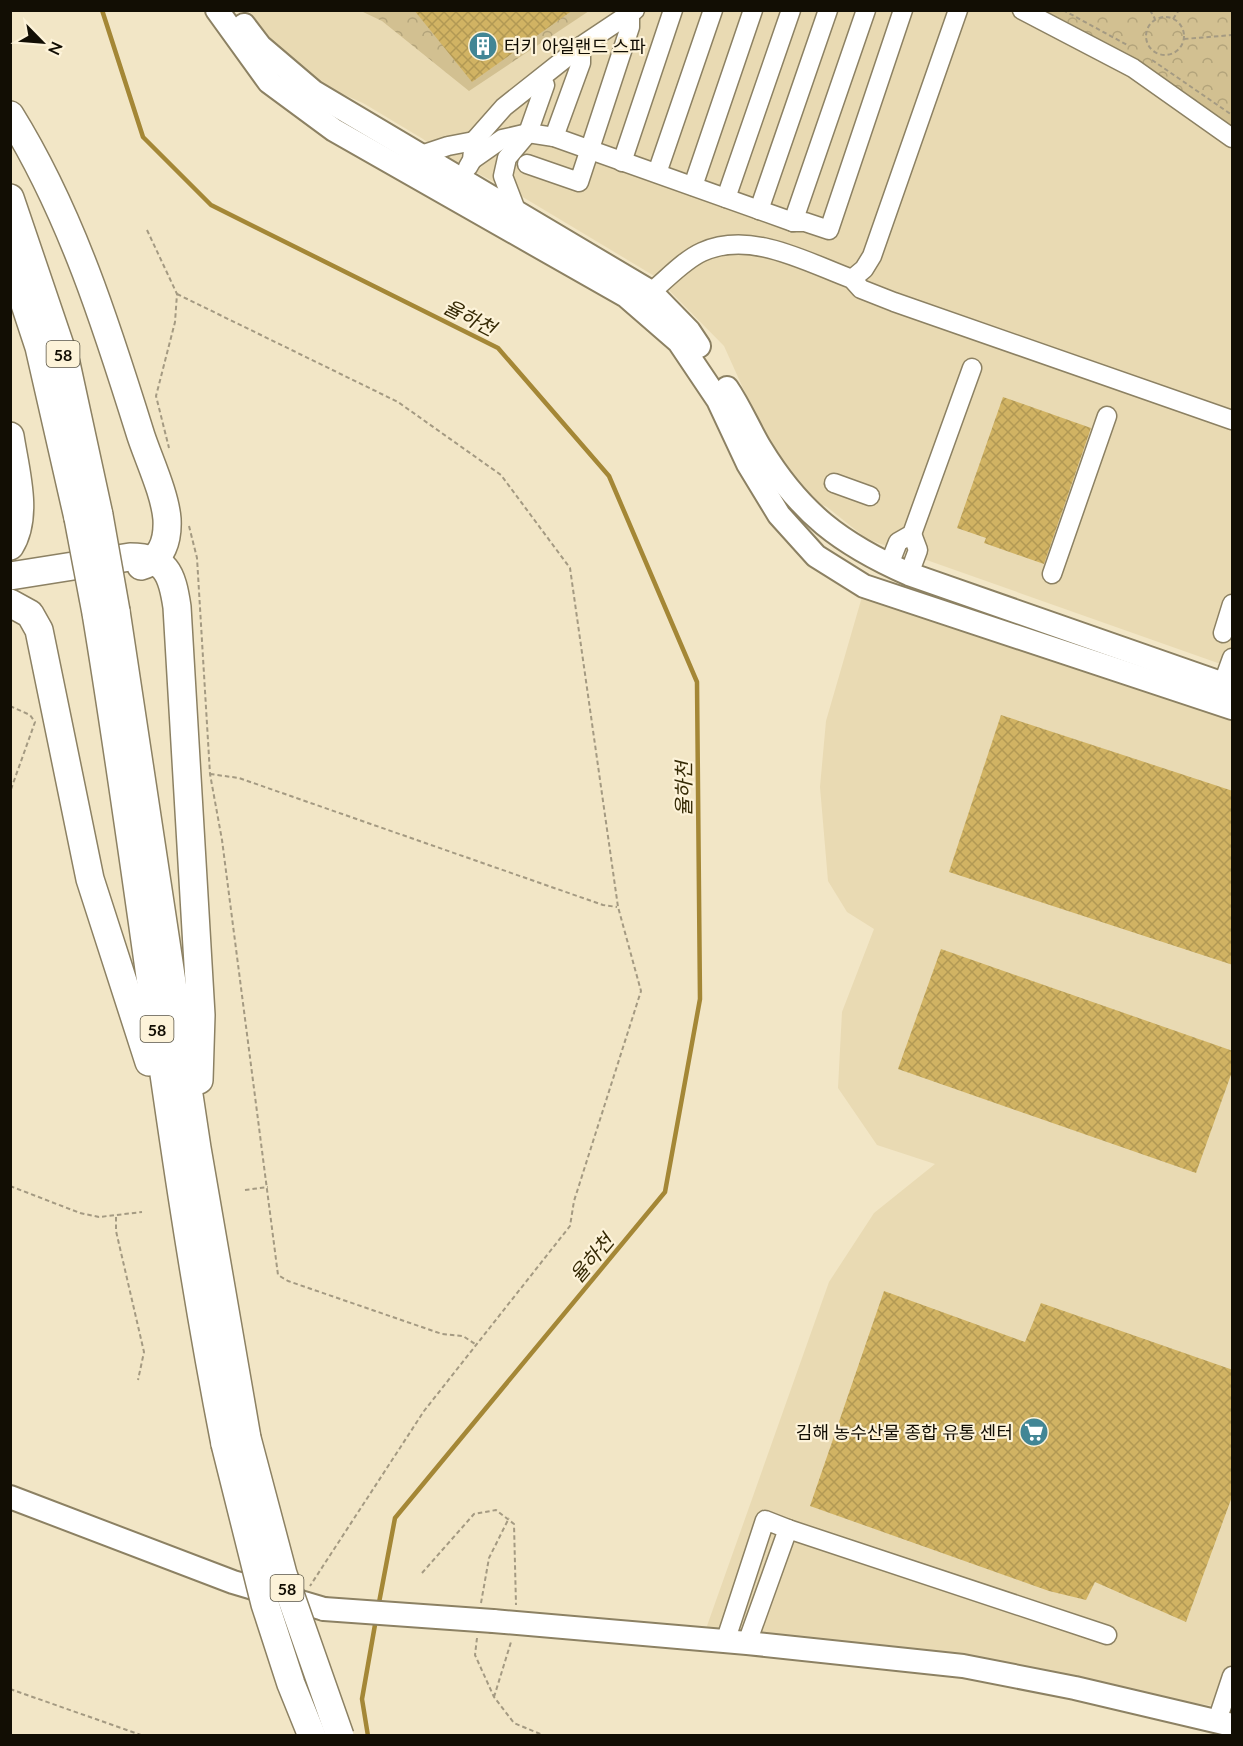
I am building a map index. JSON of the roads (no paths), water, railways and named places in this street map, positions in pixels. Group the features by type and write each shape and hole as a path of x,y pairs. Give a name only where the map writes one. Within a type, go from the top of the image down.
{"highway":[{"path":"10,115 53,193 114,349 167,517 166,535 156,560 134,568 10,586"},
{"name":"58","path":"10,198 66,363 88,516 196,1148 236,1441 340,1736"},
{"name":"58","path":"10,259 39,347 88,516"},
{"path":"10,436 19,501 18,526 10,546"},
{"path":"10,576 130,557 156,560 170,578 177,607 201,1015 196,1148"},
{"path":"10,603 30,614 39,630 90,879 171,1128"},
{"name":"58","path":"106,612 131,840 171,1128 236,1441 265,1604 291,1684 312,1736"}],"main road":[{"path":"217,10 269,82 334,130 462,179 626,296 679,342 718,400 748,464 779,515 816,556 864,586 1233,708"},
{"path":"233,10 260,46 314,92 651,292 689,331 731,394 760,448 788,490 830,531 864,554 899,570 1228,685"},
{"path":"10,1497 233,1582 324,1609 747,1643 963,1666 1074,1688 1225,1723"}],"lane":[{"path":"622,162 673,10"},
{"path":"657,173 713,10"},
{"path":"693,186 753,10"},
{"path":"726,198 791,10"},
{"path":"759,210 828,10"},
{"path":"793,222 866,10"},
{"path":"462,179 501,139 528,133 554,137 793,222 806,222 829,230 903,10"},
{"path":"852,279 864,269 872,256 958,10"},
{"path":"462,179 474,141 504,107 581,46 633,12"},
{"path":"527,164 579,182 633,12"},
{"path":"1028,13 1100,49 1133,69 1165,89 1231,137"},
{"path":"554,137 580,63 581,46"},
{"path":"516,210 503,176 507,158 528,133 545,85 541,79"},
{"path":"421,155 448,146 474,141"},
{"path":"651,292 701,252 735,243 758,245 852,279 861,289 894,302 1233,420"},
{"path":"899,570 918,550 912,534 972,368"},
{"path":"1053,574 1107,416"},
{"path":"834,483 870,496"},
{"path":"1223,633 1233,604"},
{"path":"1228,685 1233,658"},
{"path":"725,1642 765,1520 1107,1635"},
{"path":"747,1643 788,1528"},
{"path":"1225,1723 1233,1676"}],"waterway":[{"name":"율하천","path":"102,10 143,137 211,205 498,348 609,476 697,682 700,999 665,1192 395,1518 378,1608"},
{"name":"율하천","path":"368,1736 362,1699 376,1619"}],"place":[{"name":"터키 아일랜드 스파","path":"483,46"},
{"name":"김해 농수산물 종합 유통 센터","path":"1034,1432"}]}
